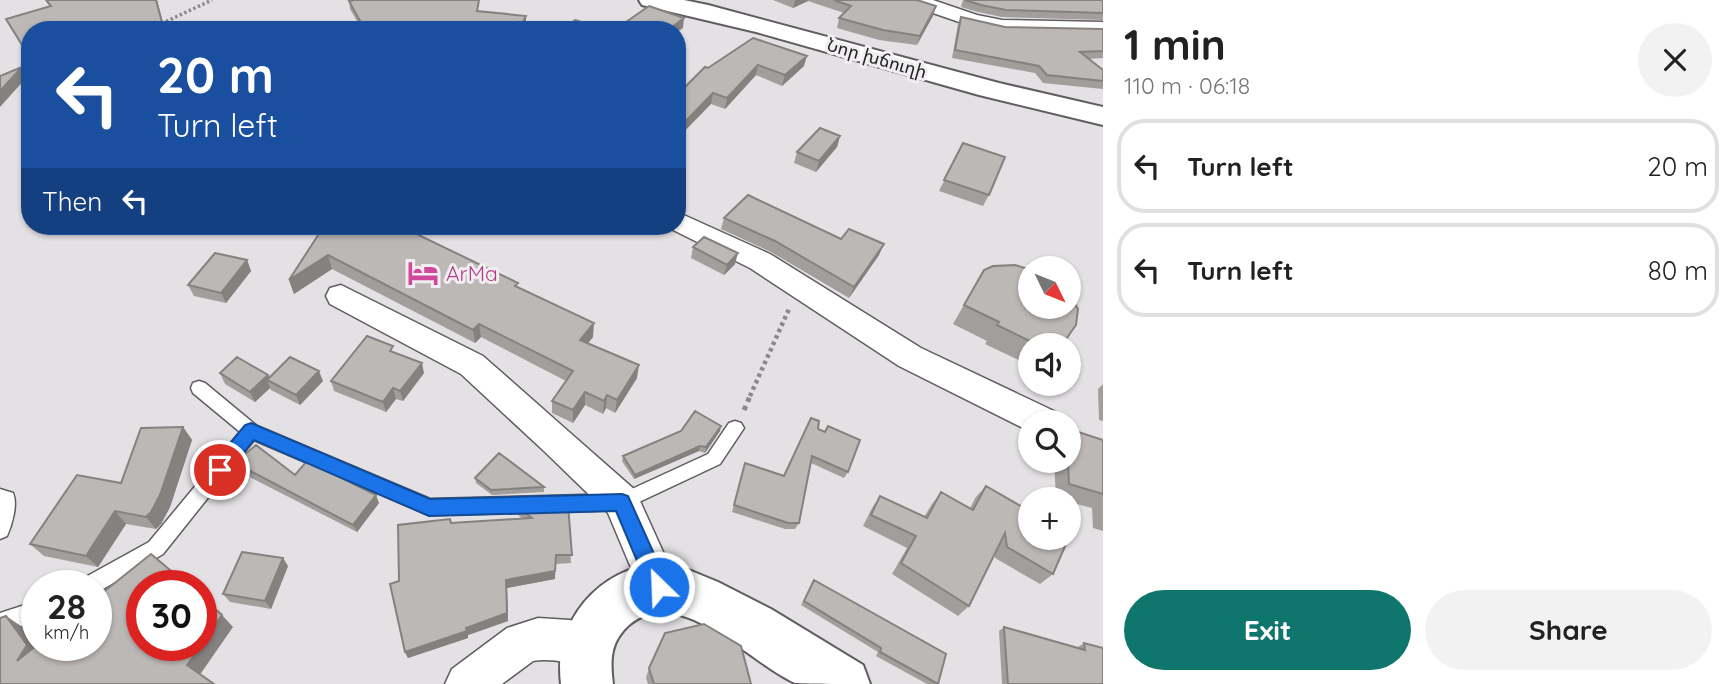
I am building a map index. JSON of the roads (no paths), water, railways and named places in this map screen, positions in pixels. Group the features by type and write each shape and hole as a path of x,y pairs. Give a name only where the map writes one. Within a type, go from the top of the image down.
{"main road":[{"name":"Նոր խճուղի","path":"651,0 735,17 1032,102 1103,116"},
{"path":"587,665 590,632 610,609 626,598 659,587 697,595 844,684"}],"street":[{"path":"914,0 972,20 1002,26 1103,28"},
{"path":"686,225 760,261 910,357 1019,410"},
{"path":"341,296 472,365 622,502 659,587"},
{"path":"467,684 522,643 531,640 555,638 587,665"}],"lane":[{"path":"198,388 251,431 429,507 622,502 714,459 736,428"},
{"path":"112,573 156,548 251,431"},
{"path":"0,497 6,499 0,530"},
{"path":"0,623 21,616"}],"place":[{"name":"ArMa","path":"423,273"}]}
